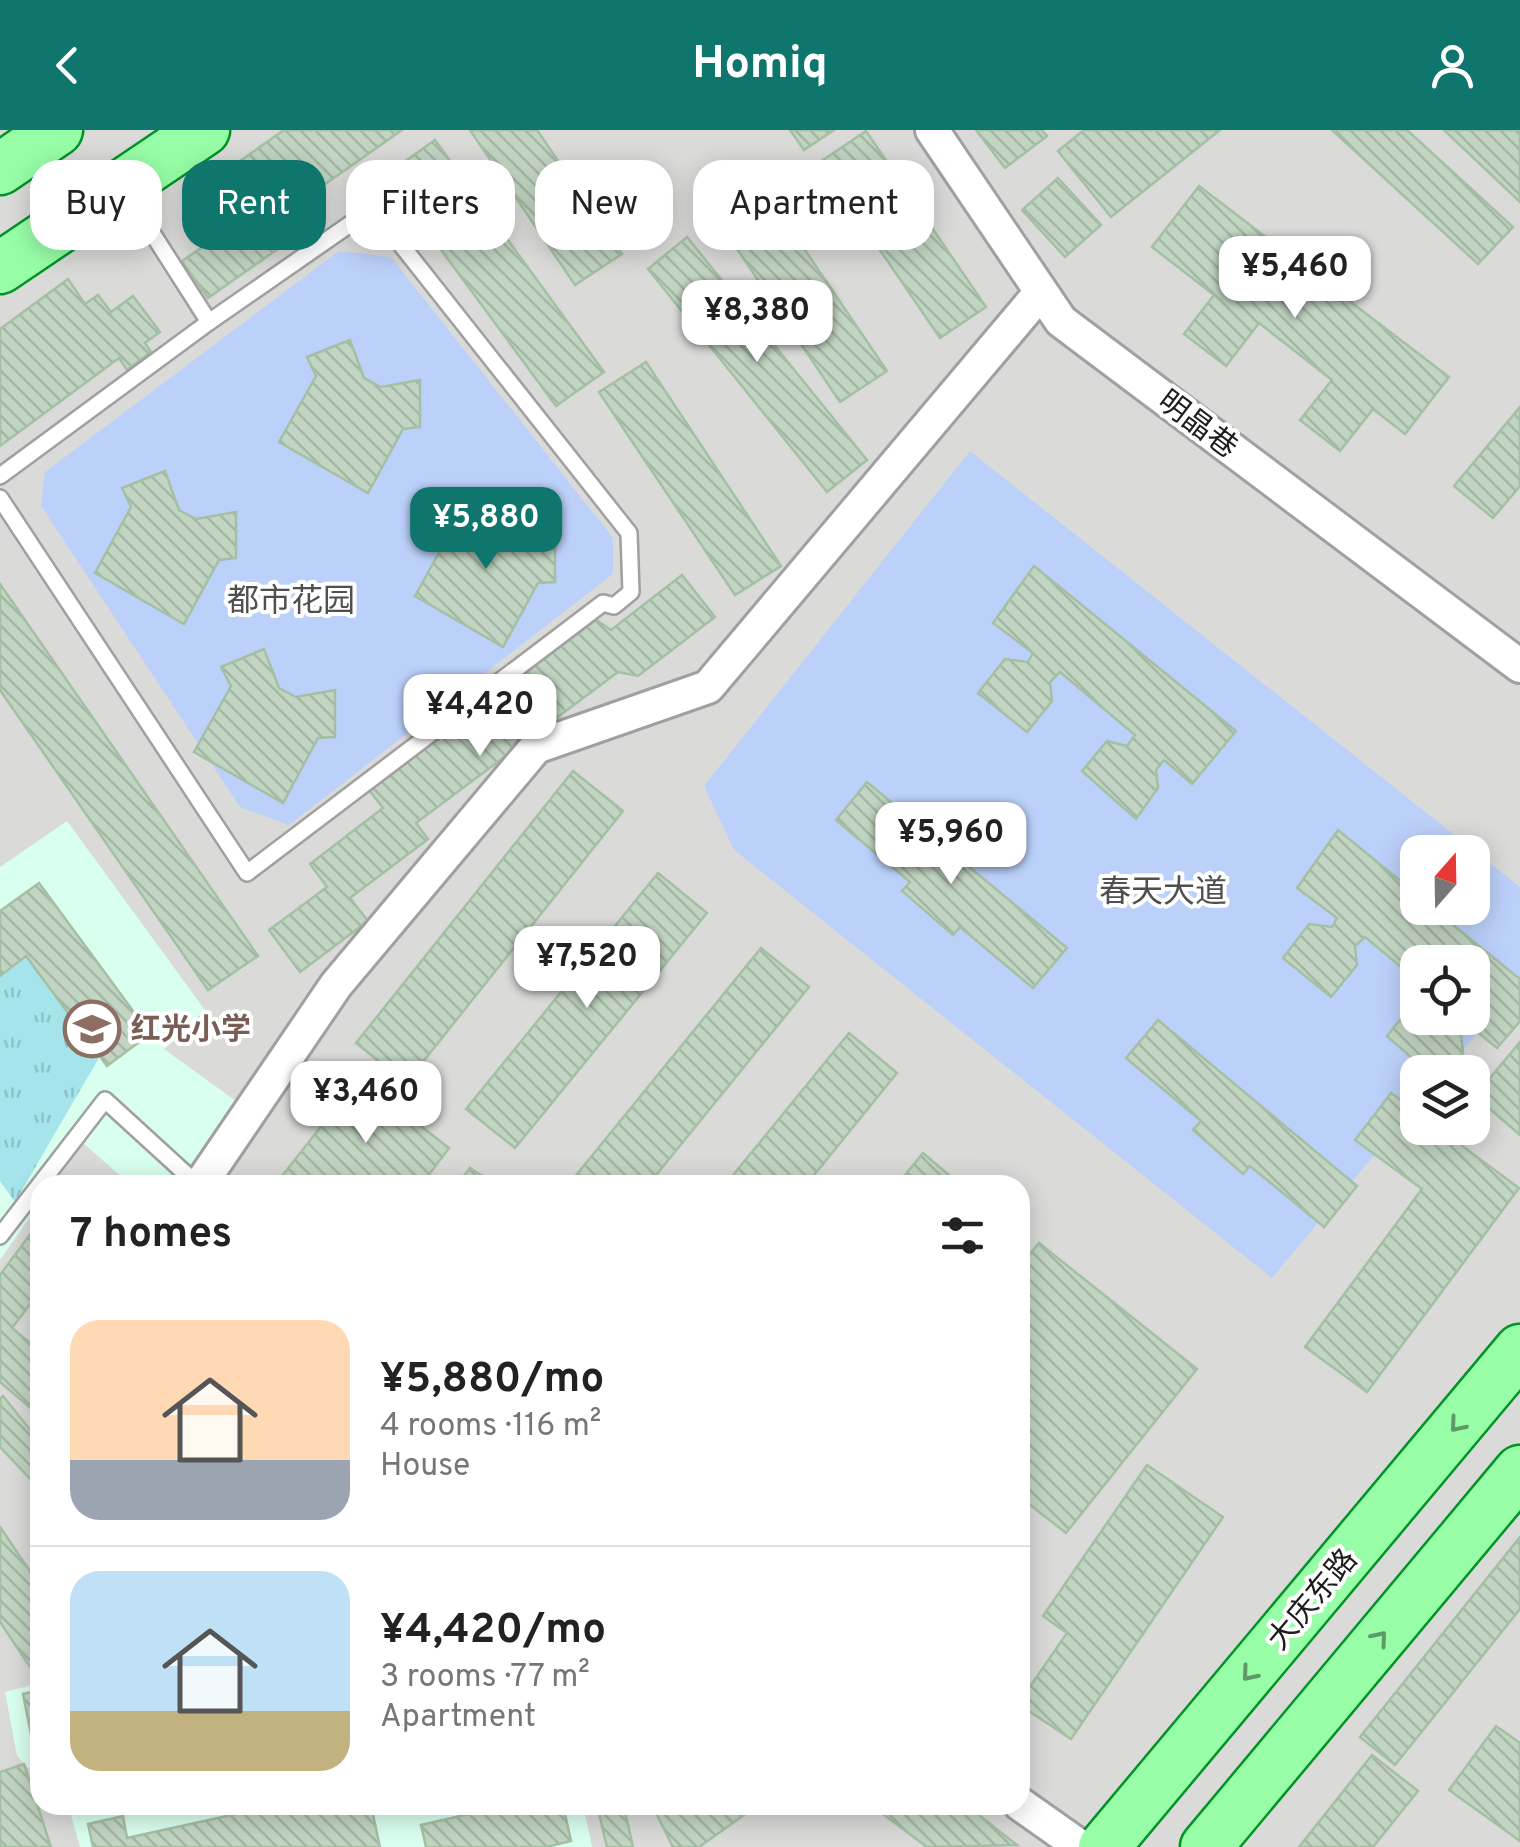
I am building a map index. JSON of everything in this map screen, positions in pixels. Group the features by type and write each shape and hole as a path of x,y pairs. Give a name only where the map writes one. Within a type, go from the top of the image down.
{"main road":[{"path":"160,160 204,130"},
{"path":"0,268 30,248"},
{"name":"大庆东路","path":"1104,1847 1520,1350"},
{"path":"1206,1847 1517,1480"}],"street":[{"name":"明晶巷","path":"932,130 1061,321 1520,666"},
{"path":"206,1175 336,984 536,747 708,687 1041,292"},
{"path":"1030,1811 1081,1847"}],"lane":[{"path":"0,476 366,212 390,232 629,532 631,592 614,606 603,603 248,874 0,498"},
{"path":"162,249 209,322"},
{"path":"47,1175 105,1100 188,1175"},
{"path":"0,1236 30,1197"}],"shaded area":[{"path":"0,130 1520,130 1520,1847 0,1847"},
{"path":"339,251 391,257 613,538 613,574 289,825 240,807 41,506 45,472"},
{"path":"970,451 1454,835 1400,835 1400,925 1490,925 1490,863 1520,887 1520,982 1490,1018 1490,945 1400,945 1400,1035 1475,1035 1458,1055 1400,1055 1400,1124 1272,1278 734,850 704,786"},
{"name":"红光小学","path":"67,821 205,1010 164,1049 240,1104 194,1175 120,1175 83,1143 60,1175 30,1175 30,1217 0,1260 0,867"},
{"path":"30,1686 30,1770 17,1756 5,1692"},
{"path":"71,1815 585,1815 592,1847 80,1847"}],"green space":[{"path":"26,956 100,1056 15,1202 0,1181 0,976"}],"building":[{"path":"284,130 402,130 359,160 346,160 346,169 326,183 326,160 241,160"},
{"path":"470,130 537,130 558,160 535,160 535,226 515,196 515,160 490,160"},
{"path":"790,130 834,130 804,150"},
{"path":"976,130 1042,130 1047,136 1005,168"},
{"path":"1084,130 1220,130 1111,217 1058,151"},
{"path":"1332,130 1407,130 1513,227 1478,264"},
{"path":"1444,130 1520,130 1520,202"},
{"path":"866,131 886,160 823,160"},
{"path":"435,140 450,160 407,160"},
{"path":"1058,178 1101,225 1065,257 1022,210"},
{"path":"1199,186 1449,377 1405,434 1373,409 1340,451 1300,420 1332,380 1259,323 1226,366 1184,334 1214,295 1152,247"},
{"path":"934,231 986,307 940,338 880,250 934,250"},
{"path":"687,237 693,250 697,250 867,460 827,492 648,269"},
{"path":"198,250 276,250 208,298 182,261"},
{"path":"441,250 515,250 604,372 556,406"},
{"path":"551,250 619,250 622,254 575,285"},
{"path":"738,250 805,250 887,371 840,402"},
{"path":"68,279 85,304 98,295 111,312 133,296 160,332 145,343 151,352 127,370 119,358 0,446 0,329"},
{"path":"350,340 364,378 381,387 420,380 420,427 403,429 368,493 279,442 316,376 307,357"},
{"path":"646,362 781,566 735,595 599,392"},
{"path":"1520,407 1520,486 1493,518 1454,486"},
{"path":"165,471 179,510 196,519 236,512 236,558 219,560 184,624 95,573 131,507 122,488"},
{"path":"484,494 499,533 516,542 555,535 555,582 538,583 503,647 415,596 451,531 442,512"},
{"path":"1034,566 1236,731 1192,784 1164,760 1156,770 1158,788 1136,819 1082,771 1107,741 1127,746 1135,735 1060,672 1050,682 1052,701 1027,732 978,693 1005,659 1028,662 1033,653 993,623"},
{"path":"682,575 715,617 638,676 618,672 416,823 428,839 350,898 368,921 300,972 269,930 327,887 310,864 383,808 369,790 596,620 611,630"},
{"path":"0,584 258,956 208,990 0,690"},
{"path":"264,649 279,688 296,697 335,690 335,737 318,738 283,803 194,752 231,686 221,667"},
{"path":"573,771 623,811 406,1083 356,1043"},
{"path":"867,782 1067,948 1033,988 960,927 953,935 902,891 910,882 836,820"},
{"path":"1338,830 1400,880 1400,925 1453,925 1478,945 1400,945 1400,966 1365,937 1355,946 1357,965 1331,997 1283,958 1309,924 1332,927 1337,918 1297,888"},
{"path":"658,873 707,913 515,1148 466,1109"},
{"path":"39,883 150,1034 107,1066 26,956 0,976 0,911"},
{"path":"761,948 809,987 656,1175 576,1175"},
{"path":"1490,955 1520,979 1520,1021 1497,1048 1481,1035 1490,1035"},
{"path":"1158,1020 1357,1186 1324,1227 1250,1166 1243,1174 1193,1130 1201,1121 1126,1058"},
{"path":"1400,1020 1400,1035 1461,1035 1463,1053 1409,1055 1387,1036"},
{"path":"849,1033 897,1073 814,1175 733,1175"},
{"path":"1520,1042 1520,1135 1490,1109 1490,1078"},
{"path":"359,1078 449,1148 429,1175 283,1175"},
{"path":"1391,1093 1400,1099 1400,1145 1461,1145 1519,1188 1367,1392 1305,1347 1422,1189 1355,1140"},
{"path":"923,1153 949,1175 905,1175"},
{"path":"30,1234 30,1304 12,1328 30,1343 30,1408 0,1382 0,1275"},
{"path":"1039,1243 1197,1369 1066,1533 1030,1505 1030,1254"},
{"path":"3,1396 30,1430 30,1478 0,1447"},
{"path":"1147,1465 1223,1517 1071,1739 1030,1712 1030,1687 1067,1633 1043,1616"},
{"path":"0,1527 30,1571 30,1667 0,1622"},
{"path":"1520,1537 1520,1609 1395,1765 1360,1737"},
{"path":"30,1692 30,1729 23,1694"},
{"path":"1496,1726 1520,1743 1520,1841 1449,1790"},
{"path":"1372,1755 1418,1791 1373,1847 1299,1847"},
{"path":"24,1764 30,1782 30,1815 41,1815 51,1847 0,1847 0,1772"},
{"path":"231,1815 373,1815 380,1847 93,1847 88,1824 123,1816 127,1838"},
{"path":"464,1815 565,1815 571,1841 546,1847 426,1847 421,1825"},
{"path":"599,1815 626,1815 633,1847 607,1847"},
{"path":"657,1815 744,1815 699,1847 673,1847"},
{"path":"884,1815 979,1815 1017,1845 927,1847"}],"place":[{"name":"红光小学","path":"92,1029"}],"district":[{"name":"都市花园","path":"291,600"},
{"name":"春天大道","path":"1163,891"}]}
